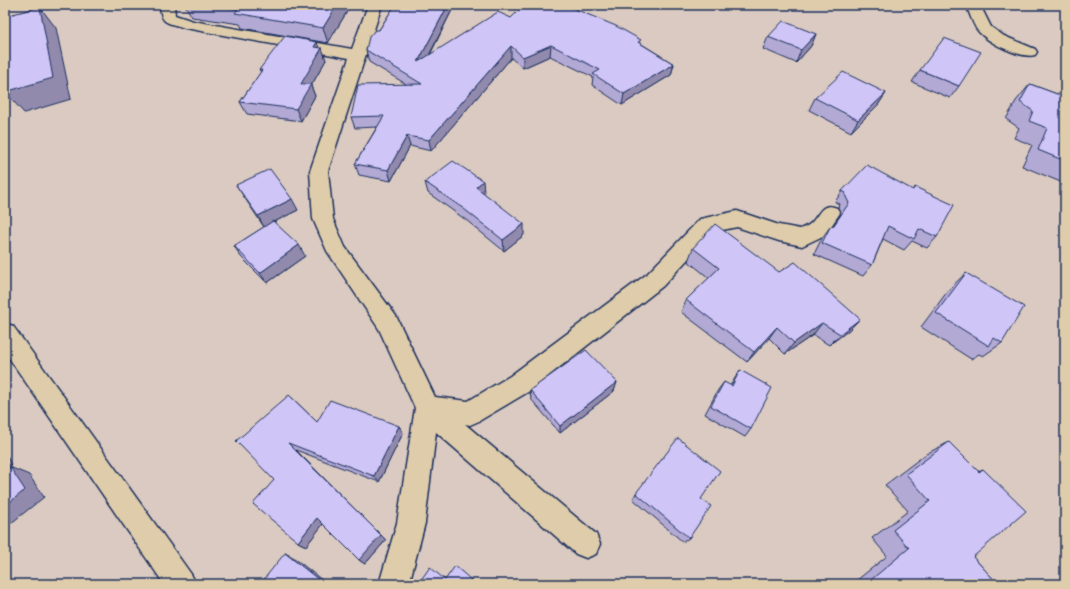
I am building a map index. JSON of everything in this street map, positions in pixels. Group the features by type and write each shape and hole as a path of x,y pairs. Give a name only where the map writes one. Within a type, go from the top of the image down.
{"street":[{"path":"167,5 168,17 190,25 359,55"},
{"path":"375,5 319,171 323,219 337,251 388,323 427,408 586,544"},
{"path":"973,5 985,30 998,39 1030,52"},
{"path":"427,408 470,413 519,384 655,280 707,225 737,219 779,233 802,238 818,229 830,213"},
{"path":"5,333 181,584"},
{"path":"394,584 411,523 427,408"}],"building":[{"path":"207,5 337,5 323,28 235,13 238,9"},
{"path":"395,5 448,5 418,62 498,12 511,18 524,5 565,5 616,26 641,40 638,42 674,64 624,94 593,74 600,70 551,45 523,57 511,46 429,140 407,136 388,170 355,164 384,116 351,117 358,85 422,84 366,50 369,37 375,30 379,30"},
{"path":"40,7 53,78 5,92 5,16"},
{"path":"783,21 816,34 801,50 768,37"},
{"path":"285,36 317,42 314,47 322,48 301,84 311,84 296,109 240,102 262,70 259,70"},
{"path":"944,38 981,52 959,86 920,70"},
{"path":"843,72 886,93 858,120 815,98"},
{"path":"1030,84 1065,97 1065,161 1038,150 1047,128 1029,121 1033,111 1020,102"},
{"path":"453,161 483,181 476,187 524,224 503,240 464,209 425,182"},
{"path":"867,165 913,190 915,187 954,205 937,237 919,229 914,239 888,226 872,265 822,243 830,227 834,225 849,203 845,195 846,193 842,191"},
{"path":"270,169 292,199 258,216 236,185"},
{"path":"273,221 299,245 260,273 234,246"},
{"path":"715,224 779,272 795,262 860,319 840,334 822,323 794,343 777,327 754,352 686,300 719,268 693,248"},
{"path":"966,273 1024,307 1002,343 994,338 989,346 936,313"},
{"path":"586,350 617,382 560,426 530,390"},
{"path":"740,370 772,388 751,429 711,406 724,382 732,386"},
{"path":"289,395 317,422 330,400 399,426 374,476 288,443 381,535 359,560 317,518 298,542 253,504 274,480 236,441"},
{"path":"678,438 720,471 701,499 711,506 689,538 636,493"},
{"path":"949,442 979,472 983,469 1026,511 973,557 998,584 866,584 909,548 893,530 930,501 906,474"},
{"path":"10,467 25,490 5,506 5,471"},
{"path":"285,553 324,584 260,584"},
{"path":"455,566 476,584 418,584 430,567 445,580"}]}
